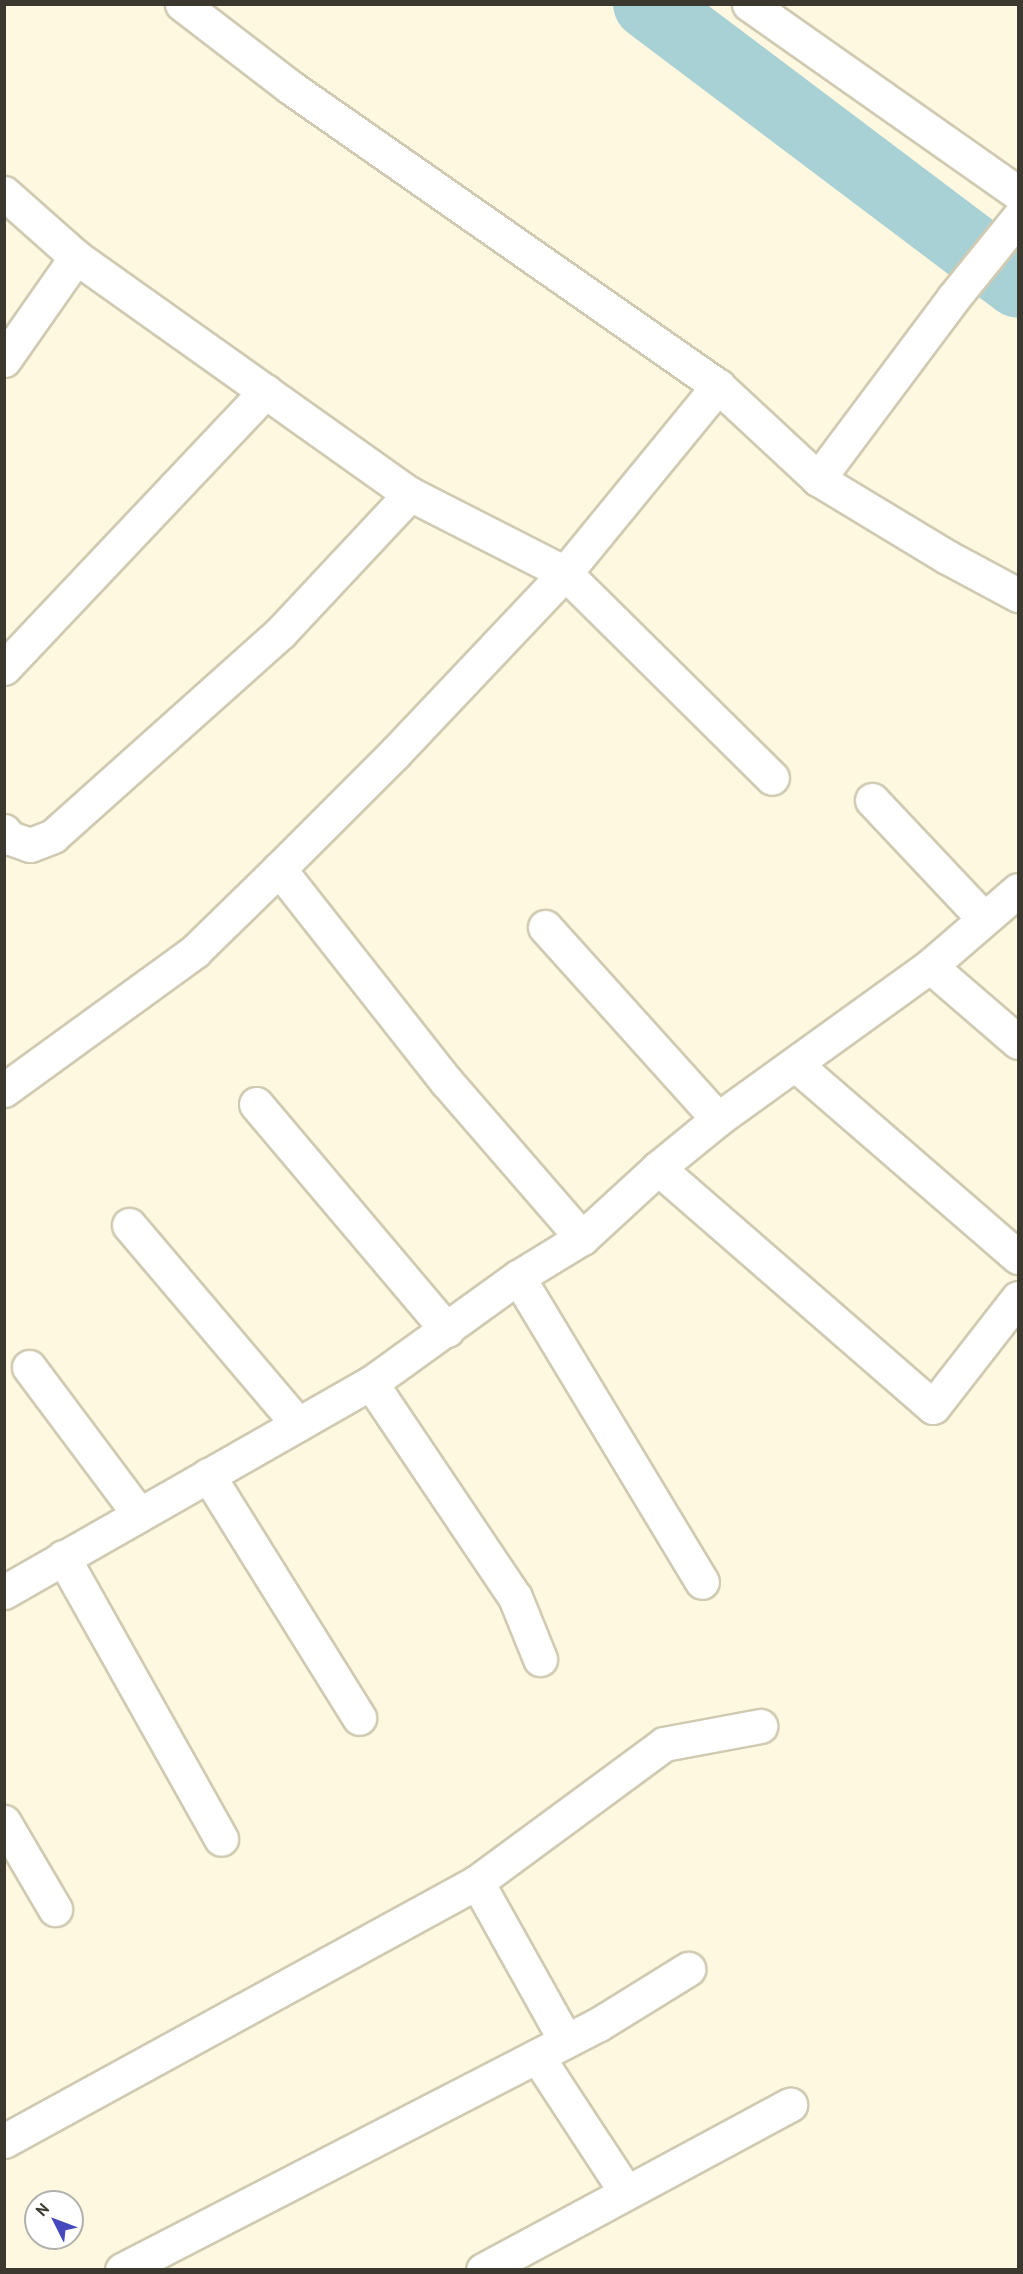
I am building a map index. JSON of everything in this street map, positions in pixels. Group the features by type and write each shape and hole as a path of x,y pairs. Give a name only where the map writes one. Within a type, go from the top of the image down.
{"street":[{"path":"182,4 290,87 718,386 818,479 947,557 1018,595"},
{"path":"749,4 1018,193"},
{"path":"4,194 76,257 410,494 565,573 772,778"},
{"path":"818,479 954,297 1018,218"},
{"path":"4,360 76,257"},
{"path":"10,1077 195,951 394,754 565,573 718,386"},
{"path":"4,668 267,391"},
{"path":"4,831 10,838 30,845 53,836 281,632 410,494"},
{"path":"872,800 984,919"},
{"path":"279,869 446,1081 582,1238"},
{"path":"11,1579 63,1557 371,1383 518,1277 582,1238 658,1168 718,1119 930,966 1018,890"},
{"path":"545,927 718,1119"},
{"path":"930,966 1018,1042"},
{"path":"795,1065 1018,1257"},
{"path":"256,1104 447,1330"},
{"path":"658,1168 933,1407 947,1393 1018,1298"},
{"path":"129,1225 298,1424"},
{"path":"518,1277 702,1582"},
{"path":"29,1367 139,1514"},
{"path":"371,1383 515,1597 540,1659"},
{"path":"208,1475 360,1718"},
{"path":"63,1557 221,1839"},
{"path":"4,2141 477,1882 664,1744 760,1726"},
{"path":"4,1822 55,1909"},
{"path":"477,1882 566,2041"},
{"path":"122,2270 566,2041 688,1969"},
{"path":"537,2056 626,2193"},
{"path":"483,2270 790,2105"}],"waterway":[{"path":"648,4 1018,283"}]}
